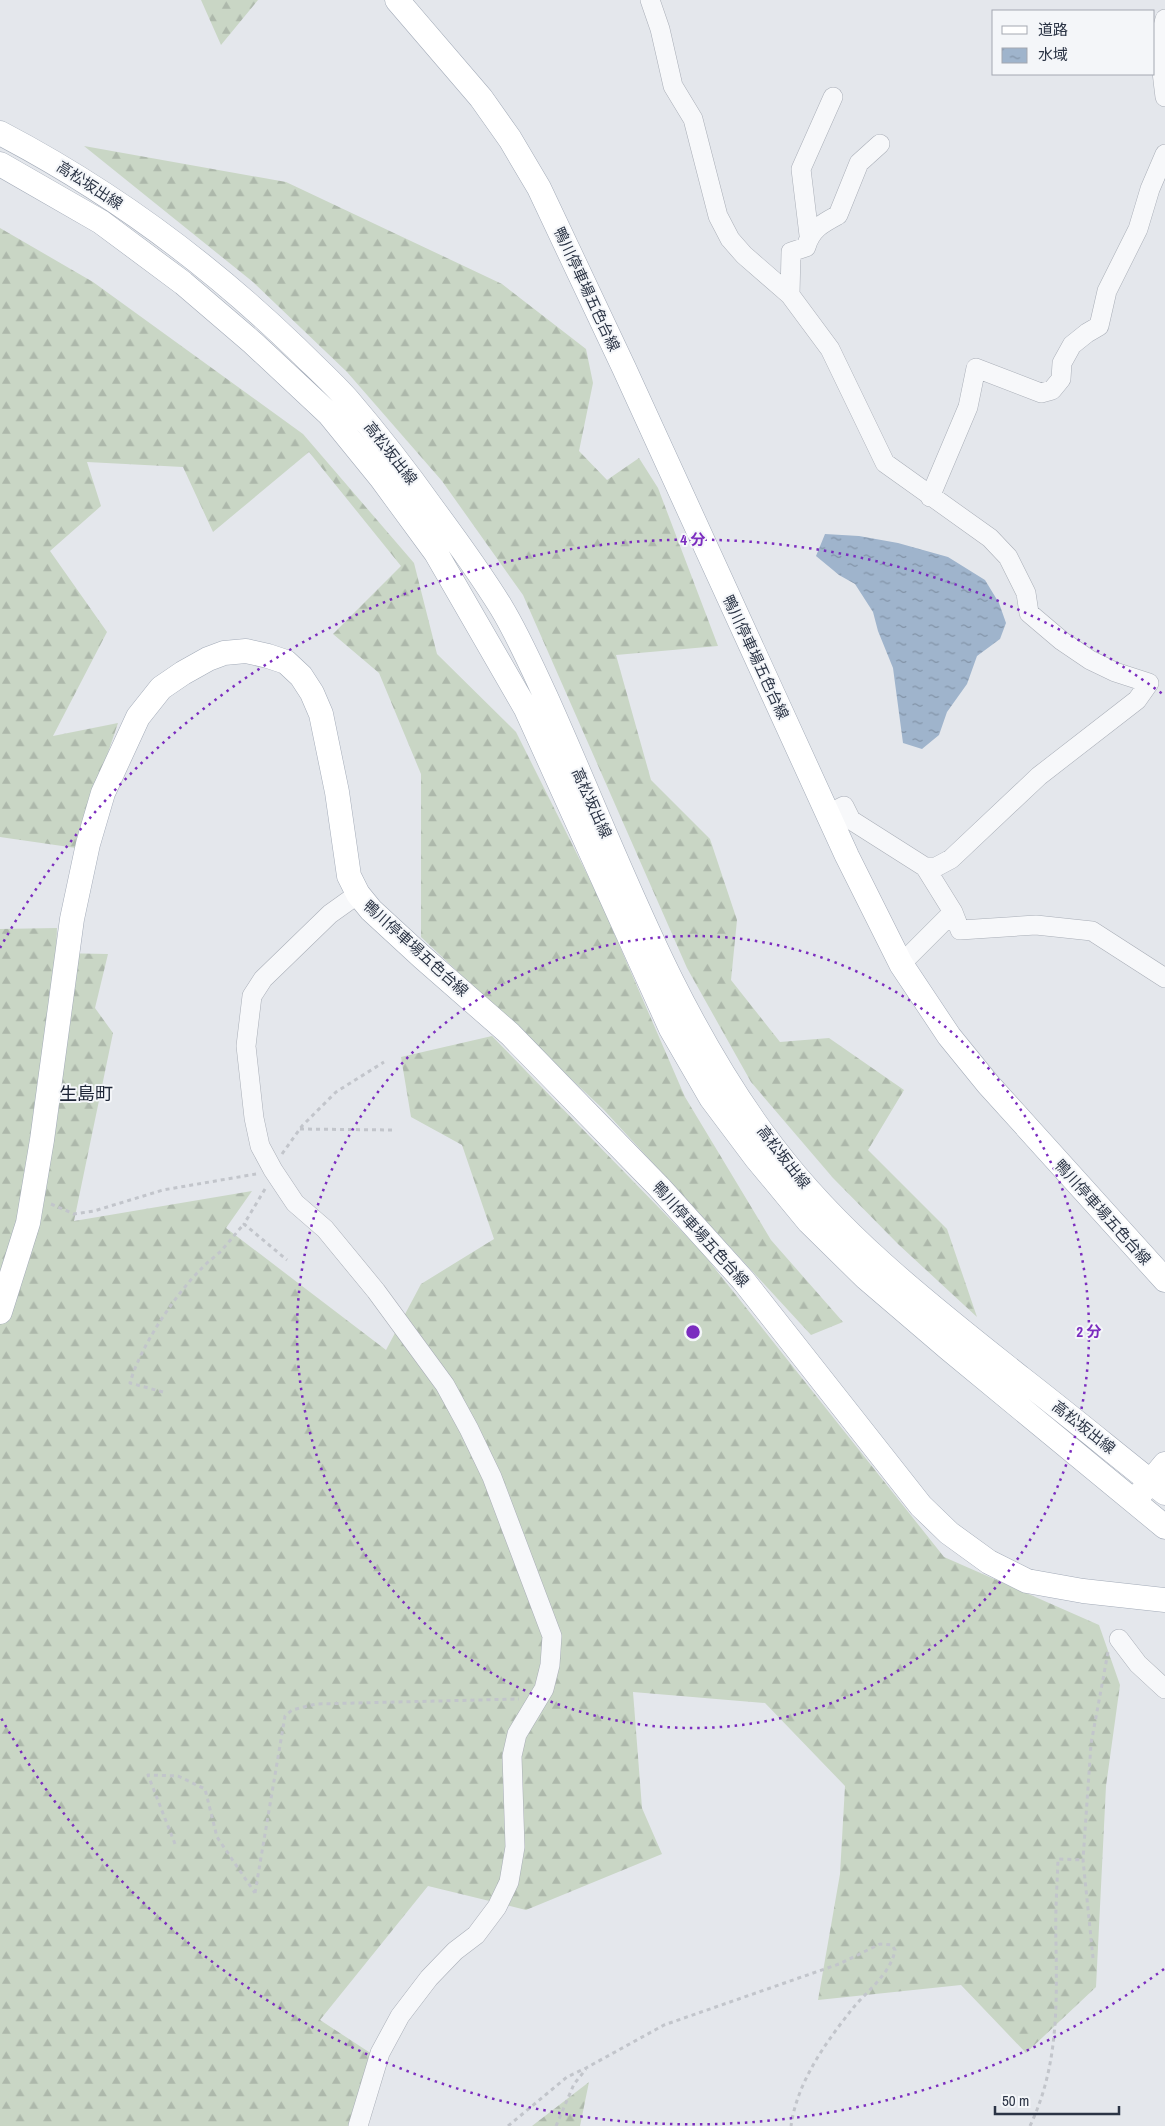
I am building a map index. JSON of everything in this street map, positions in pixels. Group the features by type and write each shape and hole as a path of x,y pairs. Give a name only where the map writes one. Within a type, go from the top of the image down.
{"main road":[{"name":"鴨川停車場五色台線","path":"397,0 481,98 510,139 539,188 612,341 828,814 901,964 949,1036 988,1084 1165,1280"},
{"name":"高松坂出線","path":"0,133 46,157 115,200 195,259 268,322 345,396 401,464 503,609 545,694 658,954 686,1011 731,1086 773,1147 820,1203 878,1261 963,1332 1160,1480"},
{"name":"高松坂出線","path":"0,164 101,222 183,282 253,343 328,414 380,478 441,561 526,709 670,1029 711,1098 756,1158 809,1222 866,1278 1165,1527"},
{"name":"鴨川停車場五色台線","path":"0,1312 28,1223 34,1194 72,919 88,844 103,793 138,717 161,688 208,659 224,653 246,651 268,656 286,662 301,676 312,693 321,714 338,792 349,876 358,894 371,910 414,950 510,1034 659,1187 743,1280 921,1506 949,1533 988,1562 1027,1581 1165,1600"},
{"path":"1134,1502 1160,1480"}],"street":[{"path":"650,0 660,30 673,86 693,120 718,216 730,239 744,255 790,295 830,349 885,463 930,497 990,538 1008,557 1026,593 1029,613 1062,641 1090,660 1107,668 1157,682"},
{"path":"1165,19 1161,30 1161,58 1165,97"},
{"path":"790,295 791,252 806,247 809,235 801,169 833,97"},
{"path":"809,235 821,224 838,215 859,164 880,144"},
{"path":"930,497 968,407 976,368 1041,393 1052,390 1061,379 1062,363 1072,345 1099,326 1107,291 1138,229 1150,189 1165,154"},
{"path":"926,867 936,866 951,859 1039,776 1137,700 1157,682"},
{"path":"828,814 844,806 851,820 926,867 953,912 960,930 1036,925 1092,931 1165,978"},
{"path":"358,894 330,914 264,979 252,996 246,1046 254,1118 260,1146 295,1203 325,1229 376,1291 445,1385 470,1429 492,1477 552,1636 550,1665 544,1689 517,1734 512,1756 515,1846 509,1882 497,1907 476,1935 455,1951 429,1978 400,2016 380,2052 358,2126"},
{"path":"901,964 953,912"},
{"path":"1119,1639 1138,1664 1165,1690"}],"path":[{"path":"162,1392 130,1383 134,1368 154,1332 201,1269 221,1251 244,1224 270,1180 273,1170 300,1129 336,1092 384,1062"},
{"path":"300,1129 394,1130"},
{"path":"34,1194 60,1209 74,1214 94,1211 163,1190 251,1176 265,1170 273,1170"},
{"path":"244,1224 287,1260"},
{"path":"1093,1958 1083,1860 1091,1744 1107,1654 1119,1639"},
{"path":"174,1844 148,1775 178,1776 205,1789 217,1836 255,1893 285,1716 292,1710 316,1704 537,1698"},
{"path":"1030,2126 1048,2080 1056,2031 1058,1860 1083,1860"},
{"path":"508,2126 567,2077 664,2025 839,1964 880,1944 892,1945 895,1950 892,1962 853,2009 807,2078 794,2105 791,2126"},
{"path":"556,2126 574,2084 586,2068"}],"green space":[{"path":"201,0 258,0 221,45"},
{"path":"84,146 286,182 502,284 586,349 593,383 579,451 607,480 639,458 658,488 718,646 616,655 651,780 710,839 737,920 731,980 780,1042 829,1038 904,1090 868,1150 947,1229 977,1317 898,1244 833,1178 751,1082 687,968 523,595 442,481 347,372 253,282"},
{"path":"0,228 93,282 303,434 414,563 437,654 516,732 598,896 685,1097 771,1240 843,1322 811,1335 604,1110 421,937 421,774 379,673 333,634 401,566 309,452 213,532 183,467 87,462 101,506 50,551 107,632 53,736 118,723 76,848 0,837"},
{"path":"57,928 56,953 108,954 95,1008 113,1033 74,1221 252,1191 226,1228 386,1350 421,1284 494,1239 462,1145 411,1117 401,1057 492,1036 701,1251 944,1557 1099,1625 1120,1685 1106,1786 1096,1987 1026,2053 961,1985 818,2000 840,1874 845,1786 765,1703 633,1692 642,1808 662,1854 526,1910 428,1886 320,2020 375,2056 348,2126 0,2126 0,929"},
{"path":"589,2082 580,2126 532,2126"}],"water":[{"path":"825,534 859,536 898,543 948,557 985,580 999,603 1006,623 1000,639 977,656 967,684 947,712 939,735 922,749 903,743 893,668 878,631 873,612 855,584 839,575 816,556"}],"district":[{"name":"生島町","path":"86,1093"}]}
